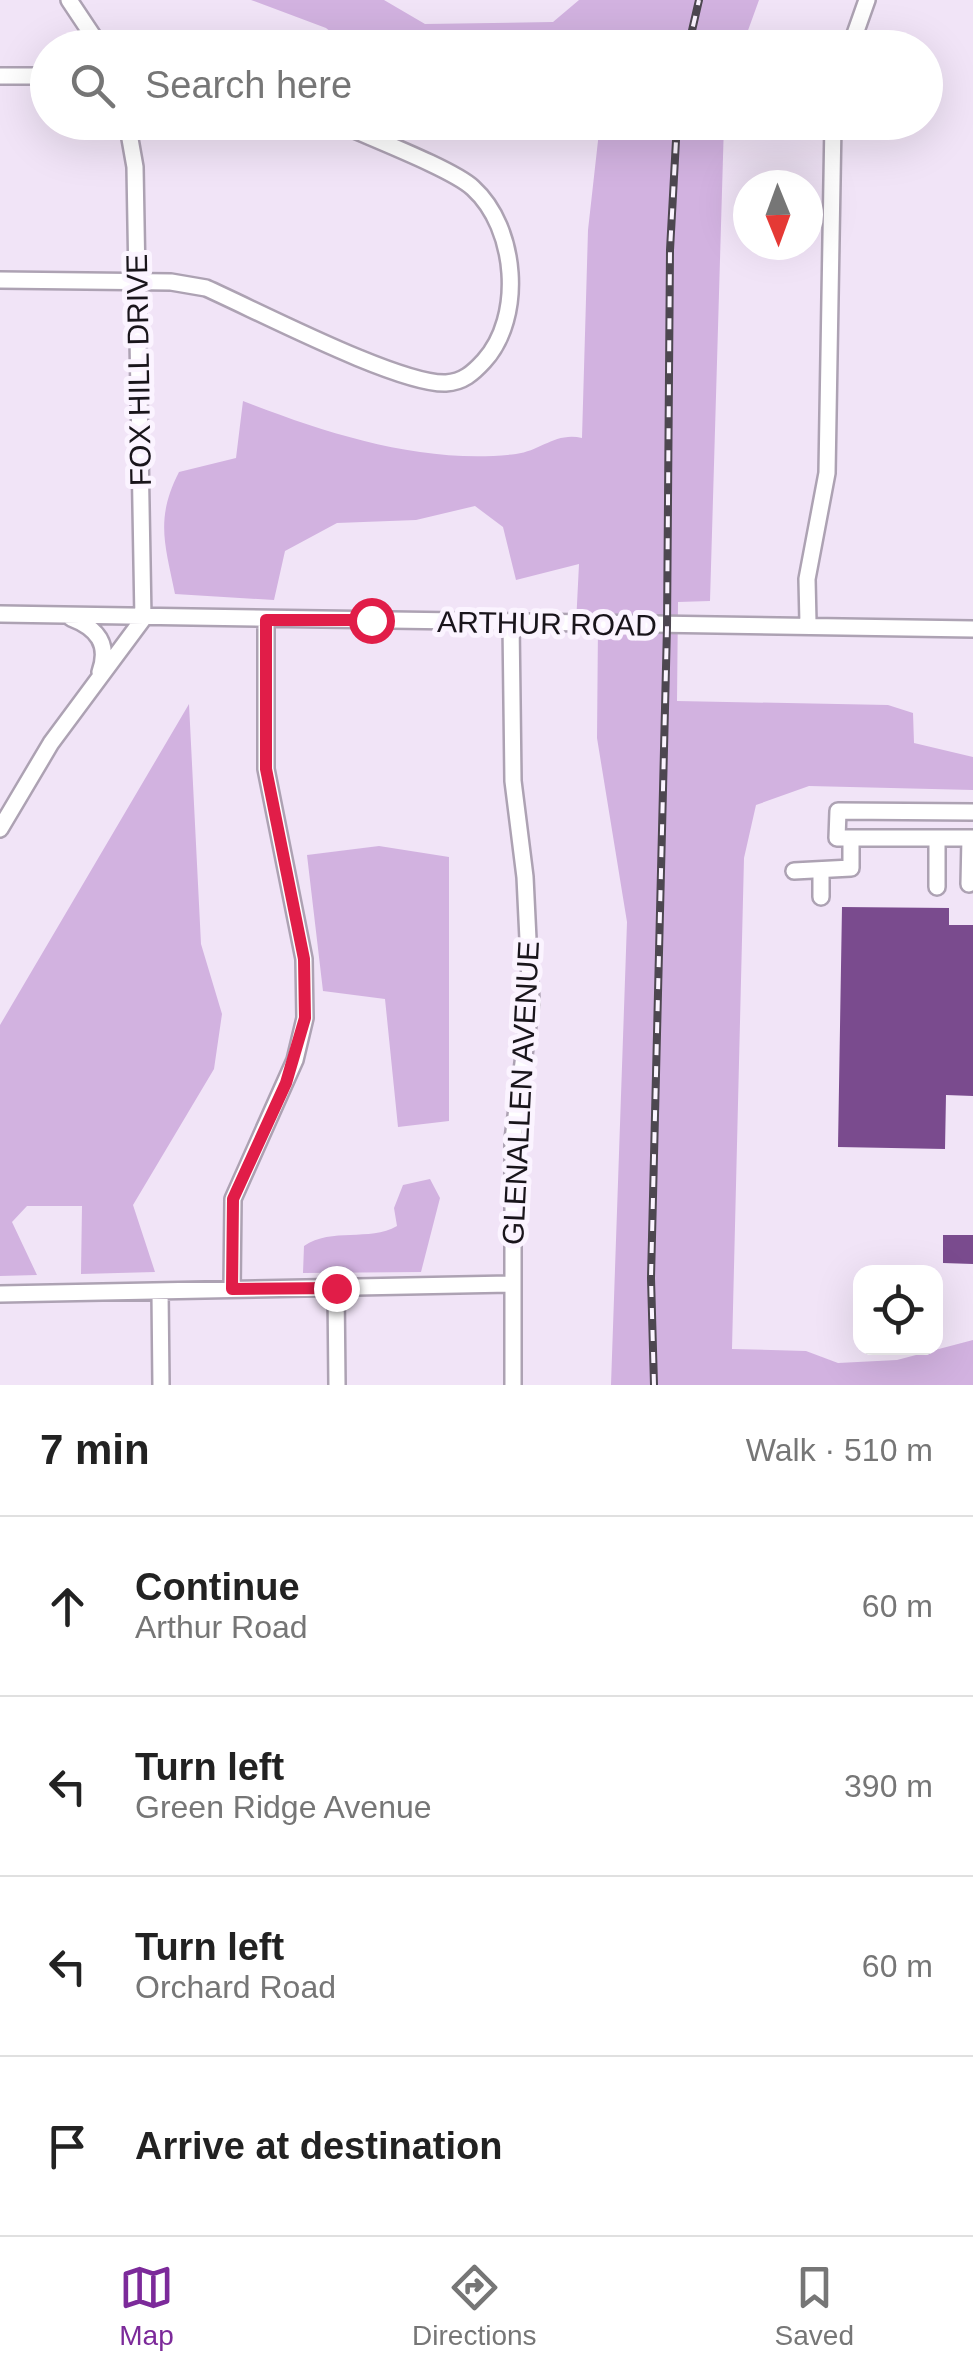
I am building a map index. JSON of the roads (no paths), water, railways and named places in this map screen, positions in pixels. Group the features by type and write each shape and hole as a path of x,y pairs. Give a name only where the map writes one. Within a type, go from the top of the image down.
{"street":[{"path":"69,0 88,30"},
{"path":"856,30 867,0"},
{"path":"0,76 30,76"},
{"name":"FOX HILL DRIVE","path":"130,140 135,167 143,619"},
{"path":"0,280 138,281 206,288 407,377 448,383 468,377 501,339 508,317 507,244 488,203 470,184 375,140"},
{"path":"808,623 807,579 826,473 833,140"},
{"name":"ARTHUR ROAD","path":"0,614 667,628 808,623 973,629"},
{"path":"63,614 96,630 104,660 98,679"},
{"path":"0,828 52,743 143,619"},
{"path":"232,1289 233,1199 286,1083 305,1018 304,959 266,769 266,620"},
{"name":"GLENALLEN AVENUE","path":"511,622 512,781 526,877 531,1002 513,1138 513,1385"},
{"path":"969,884 971,838 837,838 838,810 973,812"},
{"path":"914,811 914,838"},
{"path":"794,870 852,868 851,838"},
{"path":"936,838 936,888"},
{"path":"820,897 821,870"},
{"path":"0,1294 512,1284"},
{"path":"336,1288 337,1385"},
{"path":"160,1291 161,1385"}],"railway":[{"path":"692,30 699,0"},
{"path":"654,1385 651,1278 667,627 670,250 676,140"}]}
